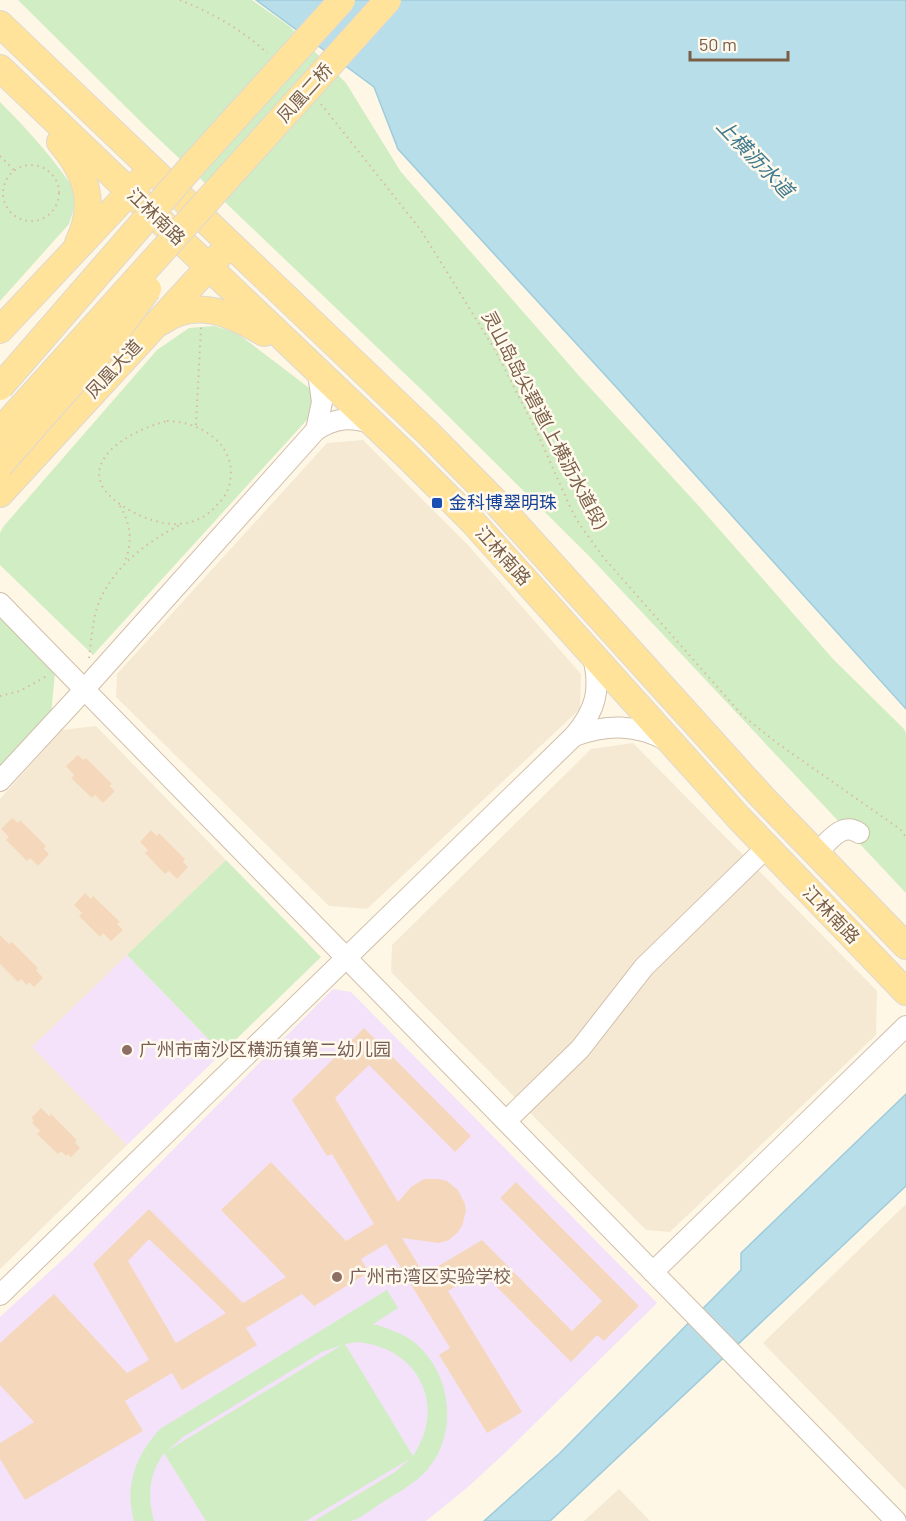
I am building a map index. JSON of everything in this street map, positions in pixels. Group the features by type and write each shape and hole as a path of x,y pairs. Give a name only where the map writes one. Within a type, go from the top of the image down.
{"main road":[{"name":"凤凰二桥","path":"192,166 342,0"},
{"name":"凤凰二桥","path":"221,187 388,0"},
{"name":"江林南路","path":"0,24 429,434 494,500 700,730 906,946"},
{"path":"0,69 69,152 84,178 88,212 84,230 76,247"},
{"name":"江林南路","path":"0,69 472,521 766,847 906,992"},
{"path":"0,362 42,316 192,166"},
{"path":"0,387 192,166"},
{"path":"0,330 151,170"},
{"path":"0,431 221,187"},
{"path":"0,465 112,338 221,187"},
{"name":"凤凰大道","path":"0,494 229,245"},
{"path":"149,331 183,312 202,309 224,312 243,321 309,365"}],"street":[{"path":"309,365 322,402 316,430"},
{"path":"0,781 316,430 337,420 361,420 372,424"},
{"path":"0,603 896,1521"},
{"path":"0,1295 574,736 585,723 593,708 597,691 597,674 593,657"},
{"path":"574,736 593,729 612,726 642,730 670,742"},
{"path":"817,853 840,831 846,829 860,833"},
{"path":"506,1121 580,1048 644,967 766,847"},
{"path":"653,1272 906,1026"}],"path":[{"path":"180,0 241,33 258,44 274,60"},
{"name":"灵山岛岛尖碧道(上横沥水道段)","path":"316,99 420,229 447,272 495,351 536,430 575,517 604,558 742,715 803,762 900,830 906,837"},
{"path":"0,156 14,170"},
{"path":"31,165 41,166 49,171 59,187 59,196 52,213 35,221 26,221 10,213 2,195 7,177 14,170 31,165"},
{"path":"0,207 5,205"},
{"path":"196,425 202,309"},
{"path":"89,658 96,611 112,580 123,566 149,542 180,525 203,517 214,509 224,497 229,486 230,469 226,455 209,432 196,425 175,421 153,424 123,438 111,449 103,459 100,472 102,486 110,497 142,517 161,523 180,525"},
{"path":"118,503 125,514 130,540 123,566"},
{"path":"0,696 20,691 51,673"}],"shaded area":[{"path":"363,440 468,545 581,674 580,709 367,909 329,906 116,697 117,674 327,443"},
{"path":"96,726 226,860 33,1047 127,1145 0,1269 0,799 62,730"},
{"path":"633,743 877,991 876,1035 670,1232 646,1230 391,972 392,945 591,749"},
{"name":"广州市南沙区横沥镇第二幼儿园","path":"127,955 222,1053 127,1145 32,1047"},
{"name":"广州市湾区实验学校","path":"333,989 351,992 657,1303 507,1451 426,1521 0,1521 0,1317 72,1251"},
{"path":"906,1204 906,1490 763,1343"},
{"path":"619,1489 650,1521 584,1521"}],"green space":[{"path":"18,0 252,0 289,26 346,83 401,172 581,378 697,504 833,659 904,729 906,733 906,893 589,556 424,392 142,123"},
{"path":"0,102 41,146 78,195 69,224 0,301"},
{"path":"214,326 237,333 325,400 93,655 0,565 0,533 157,350 189,328"},
{"path":"0,616 55,673 51,715 0,767"},
{"path":"226,860 321,957 222,1053 127,955"},
{"path":"387,1290 398,1308 373,1324 404,1336 427,1355 437,1370 447,1404 444,1439 427,1470 408,1486 351,1521 314,1521 395,1472 411,1458 306,1521 206,1521 164,1453 152,1477 150,1503 154,1521 134,1521 130,1496 134,1472 144,1449 160,1429","holes":["357,1342 378,1346 396,1355 421,1381 426,1398 427,1417 423,1436 413,1456 345,1344","342,1345 167,1451 183,1437 322,1352"]}],"water":[{"name":"上横沥水道","path":"256,0 906,0 906,709 398,149 374,87"},
{"path":"906,1094 906,1186 550,1521 484,1521 560,1453 741,1270 741,1253"}],"building":[{"path":"78,755 83,760 86,758 112,784 109,786 115,791 103,803 95,795 92,798 71,778 74,775 66,766"},
{"path":"12,818 18,823 20,820 46,846 44,849 49,854 38,866 30,858 27,861 6,840 9,837 1,829"},
{"path":"151,830 157,836 159,833 185,859 183,862 188,867 177,879 169,871 165,874 145,853 148,850 140,842"},
{"path":"85,893 91,899 93,896 120,922 117,924 123,930 111,941 103,933 100,937 79,916 82,913 74,905"},
{"path":"0,935 9,944 12,942 38,968 36,970 43,978 34,987 29,982 27,985 21,979 18,982 0,964"},
{"path":"364,1028 471,1136 455,1152 369,1065 335,1098 398,1202 411,1187 424,1179 447,1181 458,1190 466,1211 458,1232 449,1240 439,1243 402,1238 419,1266 407,1277 386,1244 361,1259 369,1272 314,1306 302,1294 246,1328 257,1345 182,1390 172,1373 125,1401 143,1431 25,1500 0,1459 0,1443 34,1422 0,1385 0,1343 54,1294 127,1373 149,1360 93,1264 149,1209 243,1303 286,1277 221,1210 271,1162 346,1241 374,1224 332,1154 327,1156 292,1100","holes":["149,1239 226,1313 176,1343 128,1261"]},
{"path":"41,1108 49,1116 51,1114 77,1140 75,1142 80,1148 71,1157 61,1151 58,1154 37,1134 40,1131 32,1123 34,1120 31,1118"},
{"path":"516,1182 639,1306 604,1341 597,1335 571,1362 481,1271 448,1291 522,1412 487,1433 439,1355 450,1348 410,1283 482,1240 572,1331 602,1301 500,1198"}],"place":[{"name":"金科博翠明珠","path":"437,503"},
{"name":"广州市南沙区横沥镇第二幼儿园","path":"127,1050"},
{"name":"广州市湾区实验学校","path":"337,1277"}]}
